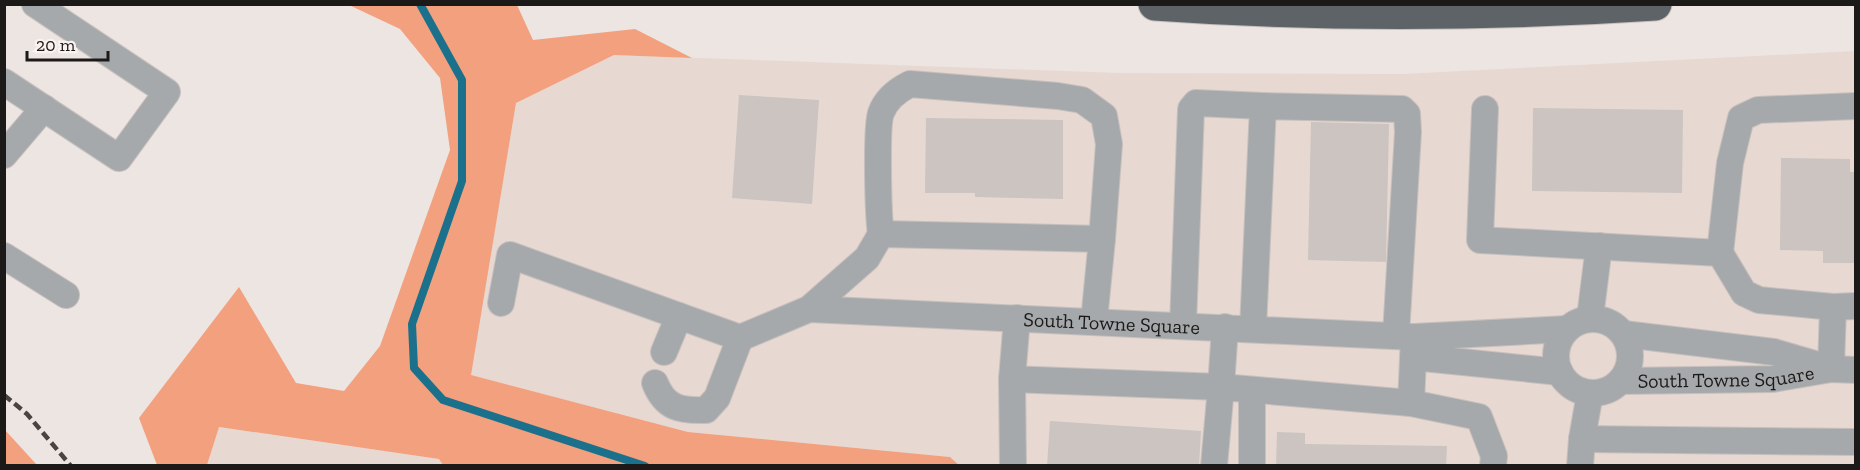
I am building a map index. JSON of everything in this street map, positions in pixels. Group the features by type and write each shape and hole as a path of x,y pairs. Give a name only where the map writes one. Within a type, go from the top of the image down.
{"highway":[{"path":"1155,4 1362,14 1462,14 1655,4"}],"street":[{"path":"4,82 119,158 167,92 34,4"},
{"path":"501,303 510,255 740,338 808,309 867,258 881,234 878,216 880,114 896,91 910,84 1058,96 1082,100 1104,116 1109,144 1094,321"},
{"path":"1183,326 1191,109 1196,103 1402,109 1407,114 1408,132 1408,343 1411,403"},
{"path":"1253,329 1263,106"},
{"path":"1843,370 1844,306 1759,300 1744,293 1720,253 1730,163 1741,118 1758,110 1856,106"},
{"path":"4,155 44,108"},
{"path":"1485,109 1480,240 1720,253"},
{"path":"881,234 1102,239"},
{"path":"1590,318 1599,246"},
{"path":"4,256 66,296"},
{"name":"South Towne Square","path":"808,309 1253,329 1408,343 1560,372"},
{"path":"664,352 679,315"},
{"path":"1013,465 1012,379 1017,318"},
{"name":"South Towne Square","path":"1408,343 1567,329 1590,318 1604,319 1624,334 1629,344 1631,357 1628,370 1621,381 1604,392 1590,393"},
{"path":"1214,465 1225,327"},
{"path":"1567,329 1556,352 1560,372 1567,382 1578,390 1590,393 1580,465"},
{"name":"South Towne Square","path":"1624,334 1773,352 1843,370"},
{"path":"655,383 662,399 669,403 685,411 706,410 717,398 740,338"},
{"name":"South Towne Square","path":"1621,381 1773,379 1843,370"},
{"path":"1012,379 1221,387 1411,403 1479,417 1494,456 1493,465"},
{"path":"1252,390 1252,465"},
{"path":"1582,439 1856,442"}],"shaded area":[{"path":"349,5 517,5 533,40 635,29 692,58 614,55 516,103 471,375 688,432 950,457 959,465 443,465 439,459 219,427 207,465 157,465 139,418 239,287 296,383 344,391 380,346 450,150 440,78 400,29"},
{"path":"1855,51 1855,465 959,465 950,457 688,432 470,375 516,103 614,55 1119,73 1402,74"},
{"path":"218,427 439,459 443,465 207,466"},
{"path":"5,430 37,465 5,465"}],"building":[{"path":"739,95 819,100 812,204 732,198"},
{"path":"1533,108 1683,110 1682,193 1532,191"},
{"path":"926,118 1063,120 1063,199 975,197 975,193 925,193"},
{"path":"1311,122 1389,124 1386,262 1308,260"},
{"path":"1781,158 1850,159 1850,172 1856,172 1856,263 1823,263 1823,251 1780,250"},
{"path":"1050,421 1201,431 1199,466 1047,466"},
{"path":"1277,432 1305,433 1305,444 1447,446 1446,466 1276,466"}],"waterway":[{"path":"420,4 462,80 462,181 412,324 414,368 443,400 645,466"}],"railway":[{"path":"4,395 27,414 71,466"}]}
